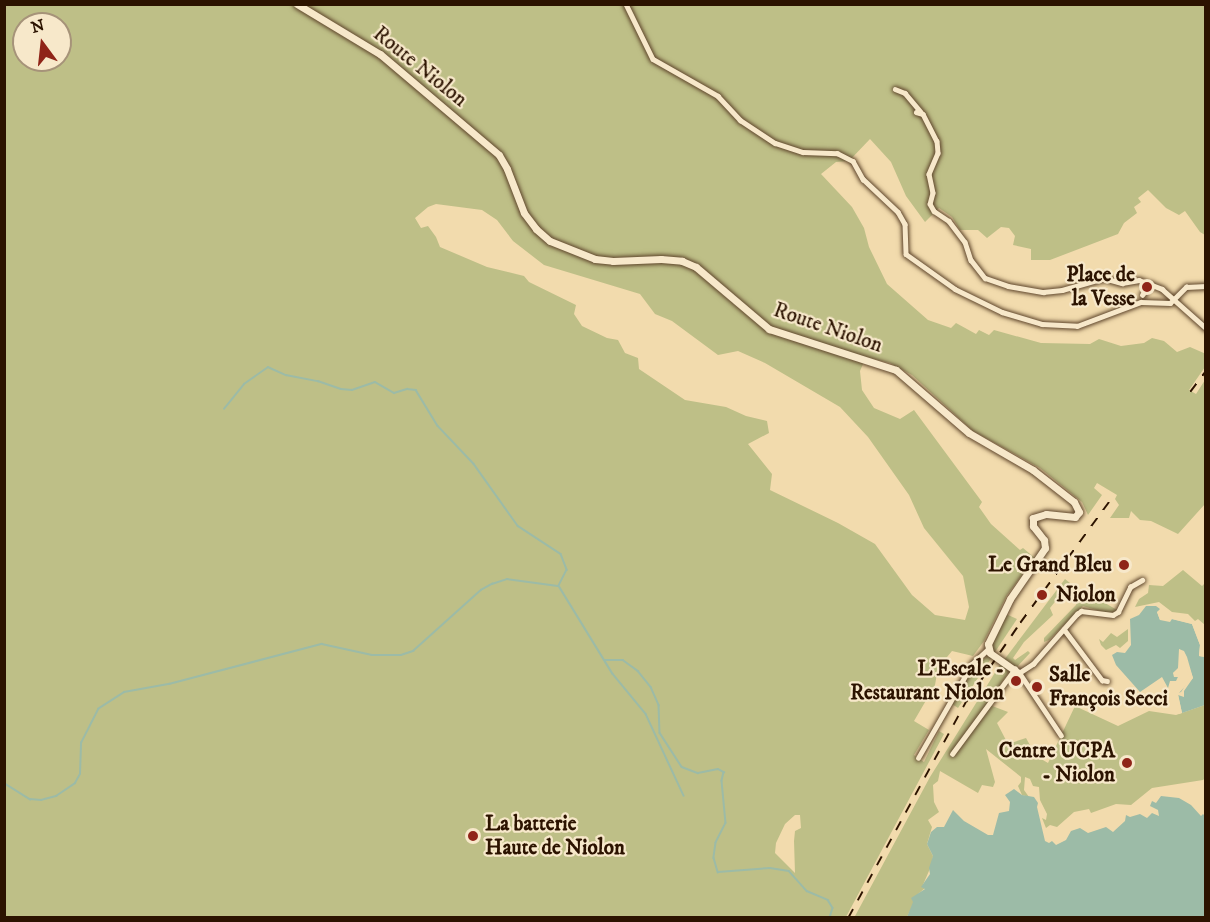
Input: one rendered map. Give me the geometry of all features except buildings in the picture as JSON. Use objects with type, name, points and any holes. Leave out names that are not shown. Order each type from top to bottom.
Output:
[{"type":"street","name":"Route Niolon","points":[[297,4],[380,54],[498,154],[507,169],[524,213],[536,229],[550,241],[595,259],[613,261],[661,258],[682,261],[696,267],[769,328],[896,370],[969,433],[1034,470],[1074,502],[1079,512],[1075,517],[1046,514],[1033,518],[1033,526],[1044,540],[1045,548],[1010,599],[988,649]]},
{"type":"street","points":[[626,4],[633,13],[650,56],[715,94],[740,120],[776,143],[809,153],[837,153],[853,161],[863,179],[898,212],[905,224],[906,254],[955,289],[1002,312],[1060,327],[1077,326],[1141,302],[1166,304],[1189,285],[1206,286]]},
{"type":"street","points":[[895,89],[905,93],[934,131],[938,153],[929,174],[933,193],[930,204],[934,212],[948,221],[965,242],[971,260],[985,278],[1008,286],[1042,292],[1062,290],[1104,278],[1122,283],[1139,280],[1162,289],[1206,328]]},
{"type":"street","points":[[715,94],[724,95]]},
{"type":"street","points":[[1142,295],[1151,284]]},
{"type":"street","points":[[952,754],[1017,671],[1033,664],[1077,614],[1087,612],[1113,615],[1118,612],[1130,587],[1142,580]]},
{"type":"street","points":[[1064,629],[1102,680],[1107,681]]},
{"type":"street","points":[[918,758],[972,664],[988,649],[1017,671],[1061,736]]},
{"type":"green space","points":[[5,5],[1205,5],[1205,235],[1200,232],[1185,211],[1179,215],[1166,208],[1148,190],[1138,198],[1141,202],[1134,207],[1137,213],[1124,223],[1118,234],[1050,260],[1031,260],[1031,249],[1013,245],[1015,236],[1009,228],[1001,227],[987,238],[978,230],[960,230],[952,217],[939,208],[925,222],[906,196],[891,162],[870,139],[849,161],[836,162],[821,174],[852,207],[864,228],[869,247],[887,284],[928,320],[951,328],[956,323],[976,334],[979,330],[989,335],[994,330],[1041,343],[1090,344],[1099,339],[1121,346],[1144,343],[1152,338],[1164,341],[1177,352],[1190,347],[1206,354],[1205,367],[1189,390],[1196,394],[1205,380],[1205,504],[1178,534],[1151,521],[1140,520],[1131,511],[1129,518],[1110,518],[1119,505],[1115,499],[1117,495],[1097,483],[1094,488],[1102,495],[1088,515],[1082,502],[1040,468],[973,431],[912,375],[890,363],[866,357],[860,371],[862,390],[874,408],[900,419],[914,410],[982,502],[979,507],[991,524],[1020,550],[1023,548],[1035,558],[1007,595],[984,641],[973,656],[952,651],[938,668],[935,685],[914,721],[929,730],[914,755],[924,762],[939,731],[944,734],[846,917],[5,918]],"holes":[[[436,204],[482,210],[497,220],[513,241],[544,265],[640,294],[655,314],[672,321],[718,355],[738,351],[765,363],[840,407],[868,437],[909,495],[924,528],[963,576],[969,607],[965,620],[935,615],[912,595],[875,544],[770,490],[772,474],[748,444],[769,433],[767,421],[746,416],[726,407],[685,400],[639,369],[638,358],[625,353],[618,340],[607,338],[582,326],[574,314],[576,305],[529,282],[524,276],[487,267],[440,247],[428,226],[421,228],[415,218],[428,207]],[[795,815],[800,815],[801,828],[795,831],[795,873],[775,853],[776,843],[785,824]]]},
{"type":"green space","points":[[1183,570],[1202,586],[1205,583],[1205,625],[1198,619],[1195,621],[1188,614],[1172,612],[1159,602],[1135,607],[1139,599],[1148,593],[1149,585],[1163,586]]},
{"type":"green space","points":[[1065,579],[1070,583],[1050,608],[1053,615],[1024,642],[1013,658],[1015,660],[1028,651],[1030,653],[1016,668],[1004,660]]},
{"type":"green space","points":[[1082,591],[1091,594],[1106,591],[1111,593],[1105,603],[1117,610],[1110,614],[1083,606],[1049,640],[1044,642],[1044,638],[1076,605]]},
{"type":"green space","points":[[1006,614],[1017,619],[995,652],[991,647]]},
{"type":"green space","points":[[1128,629],[1128,641],[1120,648],[1116,645],[1106,650],[1101,645],[1099,639],[1103,642],[1111,633],[1117,637]]},
{"type":"green space","points":[[989,655],[992,657],[958,708],[952,704],[974,665]]},
{"type":"green space","points":[[1001,663],[1011,669],[987,704],[1008,712],[997,723],[1008,744],[1026,738],[1036,756],[1048,763],[1075,706],[1118,726],[1149,711],[1176,715],[1205,705],[1206,777],[1203,780],[1152,788],[1131,805],[1116,804],[1091,813],[1089,809],[1074,812],[1057,827],[1050,825],[1046,828],[1042,818],[1046,820],[1047,814],[1040,800],[1039,787],[1033,786],[1030,779],[1025,777],[1024,790],[1029,797],[1022,795],[1018,786],[1021,777],[986,749],[995,782],[993,787],[982,785],[978,793],[940,771],[938,781],[933,785],[934,802],[939,812],[928,820],[932,827],[927,844],[933,856],[932,864],[922,887],[925,888],[918,894],[907,917],[854,918],[930,777]]},
{"type":"shaded area","points":[[1146,606],[1156,606],[1160,609],[1157,612],[1160,620],[1172,619],[1192,624],[1200,645],[1199,656],[1205,657],[1205,705],[1182,713],[1178,694],[1193,678],[1185,655],[1179,649],[1179,668],[1173,673],[1178,677],[1176,681],[1170,681],[1168,688],[1162,677],[1140,692],[1116,665],[1112,655],[1117,652],[1125,653],[1131,645],[1130,619],[1139,615]]},
{"type":"shaded area","points":[[1014,789],[1022,795],[1034,797],[1038,803],[1045,841],[1049,843],[1052,841],[1056,845],[1066,840],[1071,831],[1080,828],[1088,833],[1106,827],[1113,832],[1125,821],[1126,815],[1130,817],[1140,814],[1147,818],[1152,813],[1159,816],[1158,810],[1150,806],[1152,801],[1156,803],[1161,796],[1179,798],[1191,805],[1201,816],[1203,814],[1205,816],[1205,917],[907,917],[913,902],[911,898],[925,889],[921,887],[930,874],[929,868],[933,856],[927,844],[931,832],[937,827],[944,827],[953,810],[964,821],[988,835],[993,835],[999,813],[1009,811],[1010,802],[1005,795]]},
{"type":"pier","points":[[1163,609],[1163,618],[1168,619],[1172,616],[1194,622],[1205,657],[1199,656],[1200,645],[1192,624],[1172,619],[1170,622],[1160,620],[1157,612]]},
{"type":"pier","points":[[1179,649],[1184,651],[1187,657],[1193,678],[1184,691],[1184,697],[1178,695],[1182,713],[1179,714],[1175,694],[1181,692],[1190,678],[1180,653],[1182,668],[1177,674],[1181,677],[1177,684],[1178,677],[1174,677],[1173,673],[1178,668]]},
{"type":"waterway","points":[[224,409],[244,384],[268,367],[286,375],[318,381],[341,389],[352,390],[375,382],[394,393],[407,389],[416,390],[438,426],[474,464],[518,526],[561,554],[567,570],[559,586],[613,674],[646,714],[684,796]]},
{"type":"waterway","points":[[4,783],[30,799],[41,800],[56,796],[75,783],[80,774],[81,743],[98,709],[124,692],[169,684],[322,644],[372,655],[401,655],[413,651],[481,590],[492,584],[507,579],[558,586]]},
{"type":"waterway","points":[[605,660],[623,660],[638,671],[651,687],[659,705],[660,733],[682,767],[698,773],[718,769],[724,772],[722,781],[726,823],[716,843],[714,858],[718,872],[770,868],[789,871],[807,891],[828,900],[833,908],[830,918]]},
{"type":"railway","points":[[1190,392],[1206,371]]},
{"type":"railway","points":[[848,918],[966,702],[1020,623],[1109,502]]},
{"type":"place","name":"Place de la Vesse","points":[[1147,287]]},
{"type":"place","name":"Le Grand Bleu","points":[[1124,565]]},
{"type":"place","name":"Niolon","points":[[1042,595]]},
{"type":"place","name":"L'Escale - Restaurant Niolon","points":[[1016,681]]},
{"type":"place","name":"Salle François Secci","points":[[1037,687]]},
{"type":"place","name":"Centre UCPA - Niolon","points":[[1127,763]]},
{"type":"place","name":"La batterie Haute de Niolon","points":[[473,836]]}]
